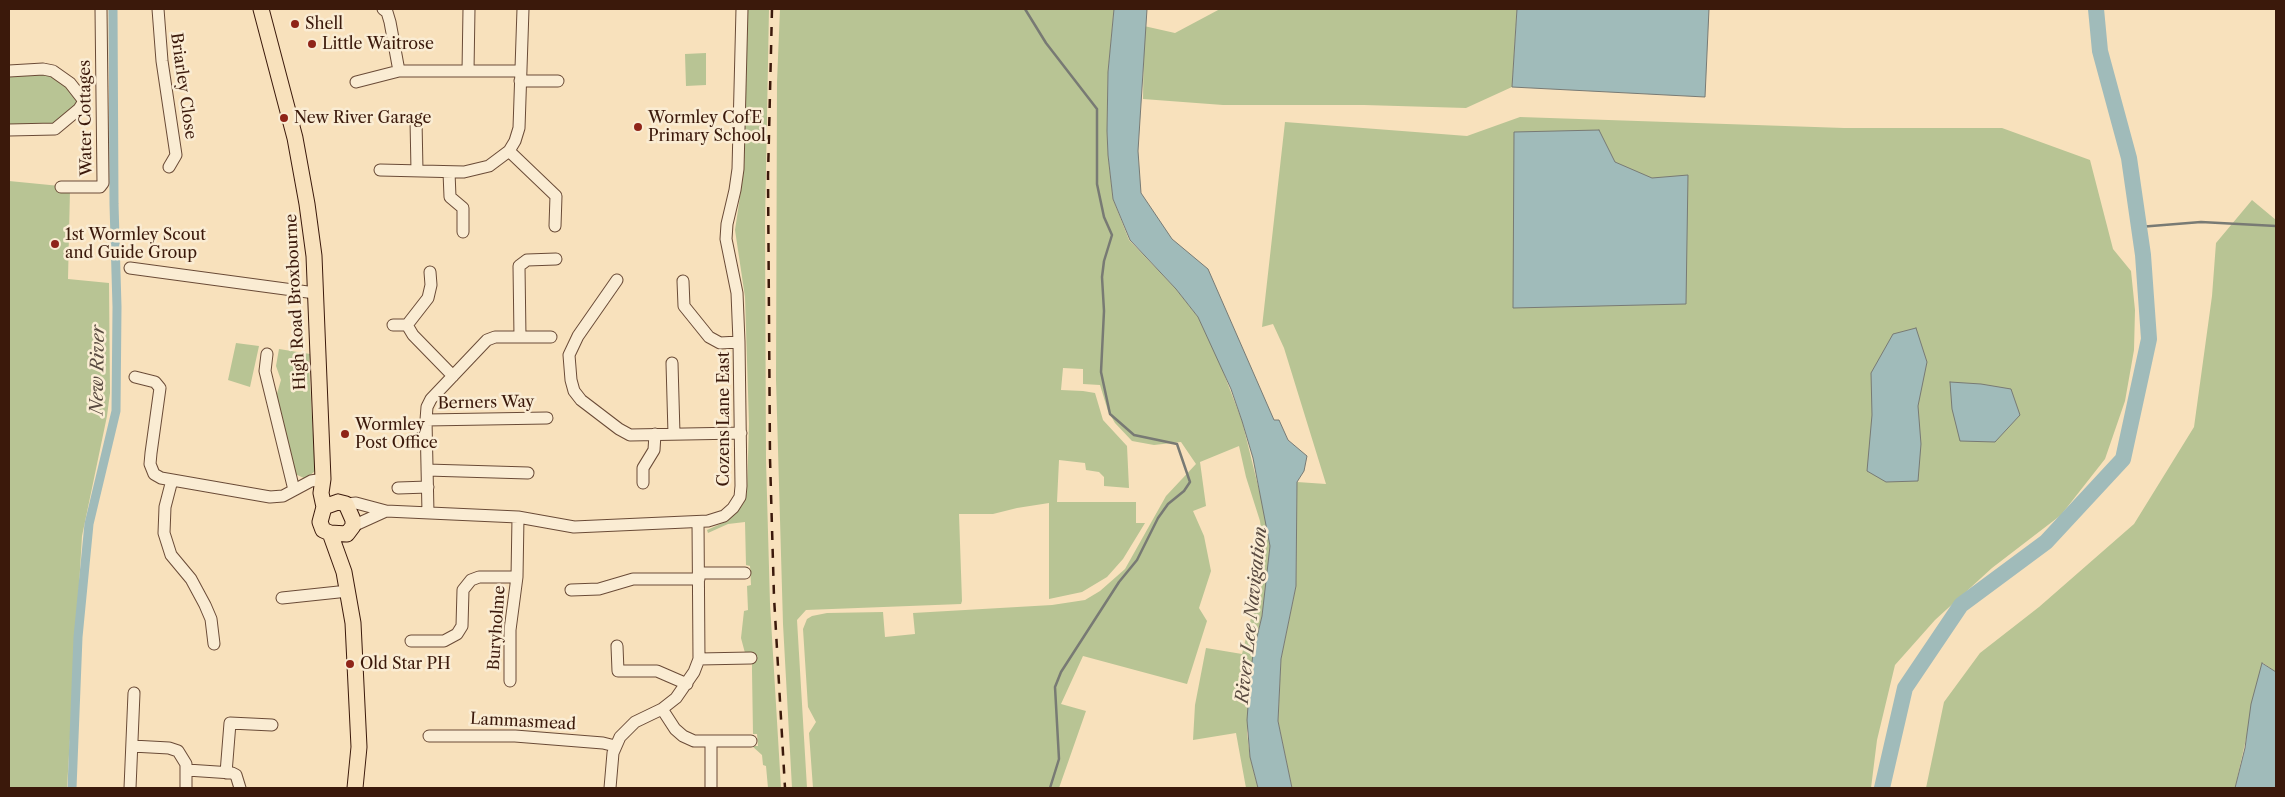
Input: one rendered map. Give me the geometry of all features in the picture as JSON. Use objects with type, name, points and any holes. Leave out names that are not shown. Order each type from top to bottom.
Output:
[{"type":"main road","name":"High Road Broxbourne","points":[[261,9],[295,138],[308,204],[330,497]]},
{"type":"main road","points":[[330,497],[350,530],[344,572]]},
{"type":"main road","points":[[330,497],[320,522],[324,530],[330,533],[350,530]]},
{"type":"main road","points":[[330,533],[344,572],[348,591],[358,684],[359,747],[355,788]]},
{"type":"street","name":"Water Cottages","points":[[61,187],[100,187],[103,183],[101,9]]},
{"type":"street","name":"Briarley Close","points":[[158,9],[161,52],[176,155],[169,166]]},
{"type":"street","points":[[383,9],[387,12],[390,22],[399,71]]},
{"type":"street","points":[[468,71],[469,9]]},
{"type":"street","points":[[380,170],[464,172],[483,168],[509,151],[519,128],[523,9]]},
{"type":"street","name":"Cozens Lane East","points":[[330,497],[386,511],[518,517],[574,527],[717,520],[734,508],[740,497],[739,342],[736,285],[726,239],[727,224],[738,169],[742,9]]},
{"type":"street","points":[[9,71],[43,69],[53,71],[70,83],[84,101]]},
{"type":"street","points":[[356,82],[399,71],[468,71],[558,81]]},
{"type":"street","points":[[9,130],[52,130],[62,125],[84,101],[102,100]]},
{"type":"street","points":[[416,120],[417,170]]},
{"type":"street","points":[[509,151],[556,196],[556,226]]},
{"type":"street","points":[[449,172],[450,197],[454,203],[463,208],[463,232]]},
{"type":"street","points":[[520,337],[519,266],[528,260],[556,259]]},
{"type":"street","points":[[130,268],[315,293]]},
{"type":"street","points":[[407,325],[428,298],[431,285],[430,272]]},
{"type":"street","points":[[617,280],[573,345],[569,355],[571,380],[574,391],[581,400],[619,429],[630,435],[741,433]]},
{"type":"street","points":[[683,281],[684,306],[709,337],[720,343],[739,342]]},
{"type":"street","points":[[393,325],[407,325]]},
{"type":"street","points":[[407,325],[413,335],[452,376]]},
{"type":"street","name":"Berners Way","points":[[428,513],[426,420],[427,407],[431,399],[487,340],[495,337],[551,337]]},
{"type":"street","points":[[267,354],[265,371],[299,488]]},
{"type":"street","points":[[672,363],[674,434]]},
{"type":"street","points":[[136,377],[155,382],[160,388],[150,464],[154,474],[172,480],[270,497],[283,496],[311,481],[330,497]]},
{"type":"street","name":"Berners Way","points":[[426,420],[547,418]]},
{"type":"street","points":[[643,483],[643,468],[654,450],[655,434]]},
{"type":"street","points":[[427,470],[528,473]]},
{"type":"street","points":[[172,480],[165,507],[164,534],[171,555],[191,579],[211,619],[214,644]]},
{"type":"street","points":[[398,488],[428,487]]},
{"type":"street","name":"Cozens Lane East","points":[[350,530],[386,511]]},
{"type":"street","name":"Buryholme","points":[[510,681],[510,630],[517,577],[518,517]]},
{"type":"street","points":[[610,788],[615,746],[626,730],[635,722],[662,709],[676,698],[687,684],[699,658],[698,522]]},
{"type":"street","points":[[571,590],[600,589],[633,579],[745,573]]},
{"type":"street","name":"Buryholme","points":[[411,641],[444,641],[457,634],[462,626],[463,590],[471,580],[479,577],[517,577]]},
{"type":"street","points":[[282,598],[348,591]]},
{"type":"street","points":[[617,646],[618,670],[658,670],[687,684]]},
{"type":"street","points":[[699,658],[751,658]]},
{"type":"street","points":[[130,788],[134,693]]},
{"type":"street","points":[[662,709],[675,729],[683,736],[694,741],[752,741]]},
{"type":"street","points":[[226,773],[230,723],[272,725]]},
{"type":"street","name":"Lammasmead","points":[[429,736],[515,736],[604,743],[615,746]]},
{"type":"street","points":[[711,741],[711,788]]},
{"type":"street","points":[[132,746],[174,749],[182,756],[187,770],[186,788]]},
{"type":"street","points":[[187,770],[236,775],[240,788]]},
{"type":"green space","points":[[748,9],[769,9],[765,224],[766,460],[770,604],[781,788],[768,788],[766,766],[763,765],[762,755],[752,746],[758,746],[757,734],[753,734],[752,663],[755,663],[754,653],[745,653],[741,638],[744,611],[748,610],[747,586],[751,585],[750,566],[746,565],[745,522],[728,524],[708,533],[707,530],[725,522],[736,513],[743,504],[747,492],[749,424],[745,297],[735,230],[744,170]]},
{"type":"green space","points":[[780,9],[1114,9],[1108,72],[1107,131],[1113,199],[1129,240],[1176,289],[1198,317],[1216,353],[1242,421],[1266,518],[1270,546],[1268,577],[1262,616],[1253,654],[1247,733],[1250,757],[1258,788],[1246,788],[1236,733],[1193,740],[1195,705],[1206,648],[1242,654],[1258,590],[1263,543],[1260,521],[1246,477],[1239,446],[1200,462],[1206,506],[1193,511],[1204,536],[1211,571],[1199,608],[1207,621],[1187,684],[1083,656],[1061,704],[1086,711],[1059,788],[813,788],[809,733],[816,722],[808,707],[803,629],[807,619],[827,613],[883,612],[885,637],[915,634],[913,613],[1052,605],[1085,600],[1100,591],[1125,569],[1166,496],[1196,464],[1181,442],[1154,445],[1132,441],[1115,423],[1108,411],[1100,385],[1083,384],[1083,369],[1063,368],[1061,390],[1095,393],[1103,420],[1127,446],[1129,488],[1104,486],[1104,477],[1099,472],[1086,470],[1085,463],[1059,460],[1057,502],[1136,502],[1136,523],[1145,523],[1123,559],[1107,577],[1082,592],[1049,599],[1049,503],[993,514],[959,514],[961,604],[806,610],[797,620],[807,788],[792,788],[783,624],[776,380],[777,82]]},
{"type":"green space","points":[[1220,9],[1517,9],[1512,87],[1466,108],[1364,105],[1223,105],[1143,99],[1144,26],[1175,33]]},
{"type":"green space","points":[[706,53],[706,85],[686,86],[685,54]]},
{"type":"green space","points":[[42,72],[63,81],[78,102],[59,124],[9,127],[9,74]]},
{"type":"green space","points":[[1520,117],[1844,128],[2002,128],[2090,160],[2113,249],[2131,271],[2135,310],[2134,350],[2125,401],[2105,459],[2061,515],[1992,568],[1935,620],[1895,665],[1877,740],[1871,788],[1292,788],[1278,721],[1281,659],[1296,586],[1297,482],[1326,484],[1284,348],[1273,324],[1262,327],[1285,122],[1467,136]]},
{"type":"green space","points":[[9,181],[60,186],[70,190],[68,279],[109,283],[110,393],[82,536],[67,788],[9,788]]},
{"type":"green space","points":[[2252,200],[2276,220],[2276,672],[2263,663],[2235,788],[1926,788],[1944,702],[1980,653],[2039,607],[2134,524],[2194,427],[2212,296],[2216,243]]},
{"type":"green space","points":[[236,343],[259,346],[250,387],[228,380]]},
{"type":"green space","points":[[279,349],[310,354],[315,471],[306,479],[295,474],[276,397],[281,380],[276,366]]},
{"type":"water","points":[[1114,9],[1147,9],[1138,151],[1141,193],[1172,239],[1208,269],[1274,420],[1279,420],[1288,440],[1307,456],[1304,471],[1297,482],[1296,586],[1281,659],[1278,721],[1292,788],[1258,788],[1250,757],[1247,720],[1250,679],[1253,654],[1262,616],[1270,546],[1253,458],[1242,421],[1231,389],[1198,317],[1176,289],[1130,240],[1113,199],[1107,131],[1108,72]]},
{"type":"water","points":[[1517,9],[1709,9],[1705,97],[1512,87]]},
{"type":"water","points":[[1599,130],[1615,162],[1652,178],[1688,175],[1686,304],[1513,308],[1514,132]]},
{"type":"water","points":[[1916,328],[1927,362],[1918,406],[1921,444],[1918,481],[1886,482],[1867,471],[1872,415],[1871,373],[1893,334]]},
{"type":"water","points":[[1950,382],[1981,384],[2011,389],[2020,415],[1995,442],[1960,441],[1952,409]]},
{"type":"water","points":[[2262,663],[2276,672],[2276,788],[2235,788],[2245,748],[2251,704]]},
{"type":"waterway","name":"New River","points":[[72,788],[78,637],[89,524],[116,411],[117,307],[114,204],[113,9]]},
{"type":"waterway","points":[[1025,9],[1046,43],[1097,109],[1097,184],[1104,217],[1112,235],[1104,261],[1102,277],[1104,311],[1101,372],[1110,414],[1134,435],[1177,444],[1190,482],[1184,491],[1168,504],[1158,518],[1137,560],[1119,582],[1061,672],[1055,687],[1059,759],[1050,788]]},
{"type":"waterway","points":[[1882,788],[1905,688],[1961,605],[2046,542],[2123,459],[2149,339],[2143,255],[2129,158],[2100,51],[2096,9]]},
{"type":"waterway","points":[[2139,227],[2201,222],[2276,226]]},
{"type":"railway","points":[[772,9],[768,176],[770,458],[774,597],[785,788]]},
{"type":"place","name":"Shell","points":[[295,24]]},
{"type":"place","name":"Little Waitrose","points":[[312,44]]},
{"type":"place","name":"New River Garage","points":[[284,118]]},
{"type":"place","name":"Wormley CofE Primary School","points":[[638,127]]},
{"type":"place","name":"1st Wormley Scout and Guide Group","points":[[55,244]]},
{"type":"place","name":"Wormley Post Office","points":[[345,434]]},
{"type":"place","name":"Old Star PH","points":[[350,664]]},
{"type":"water label","name":"River Lee Navigation","points":[[1252,615]]}]
